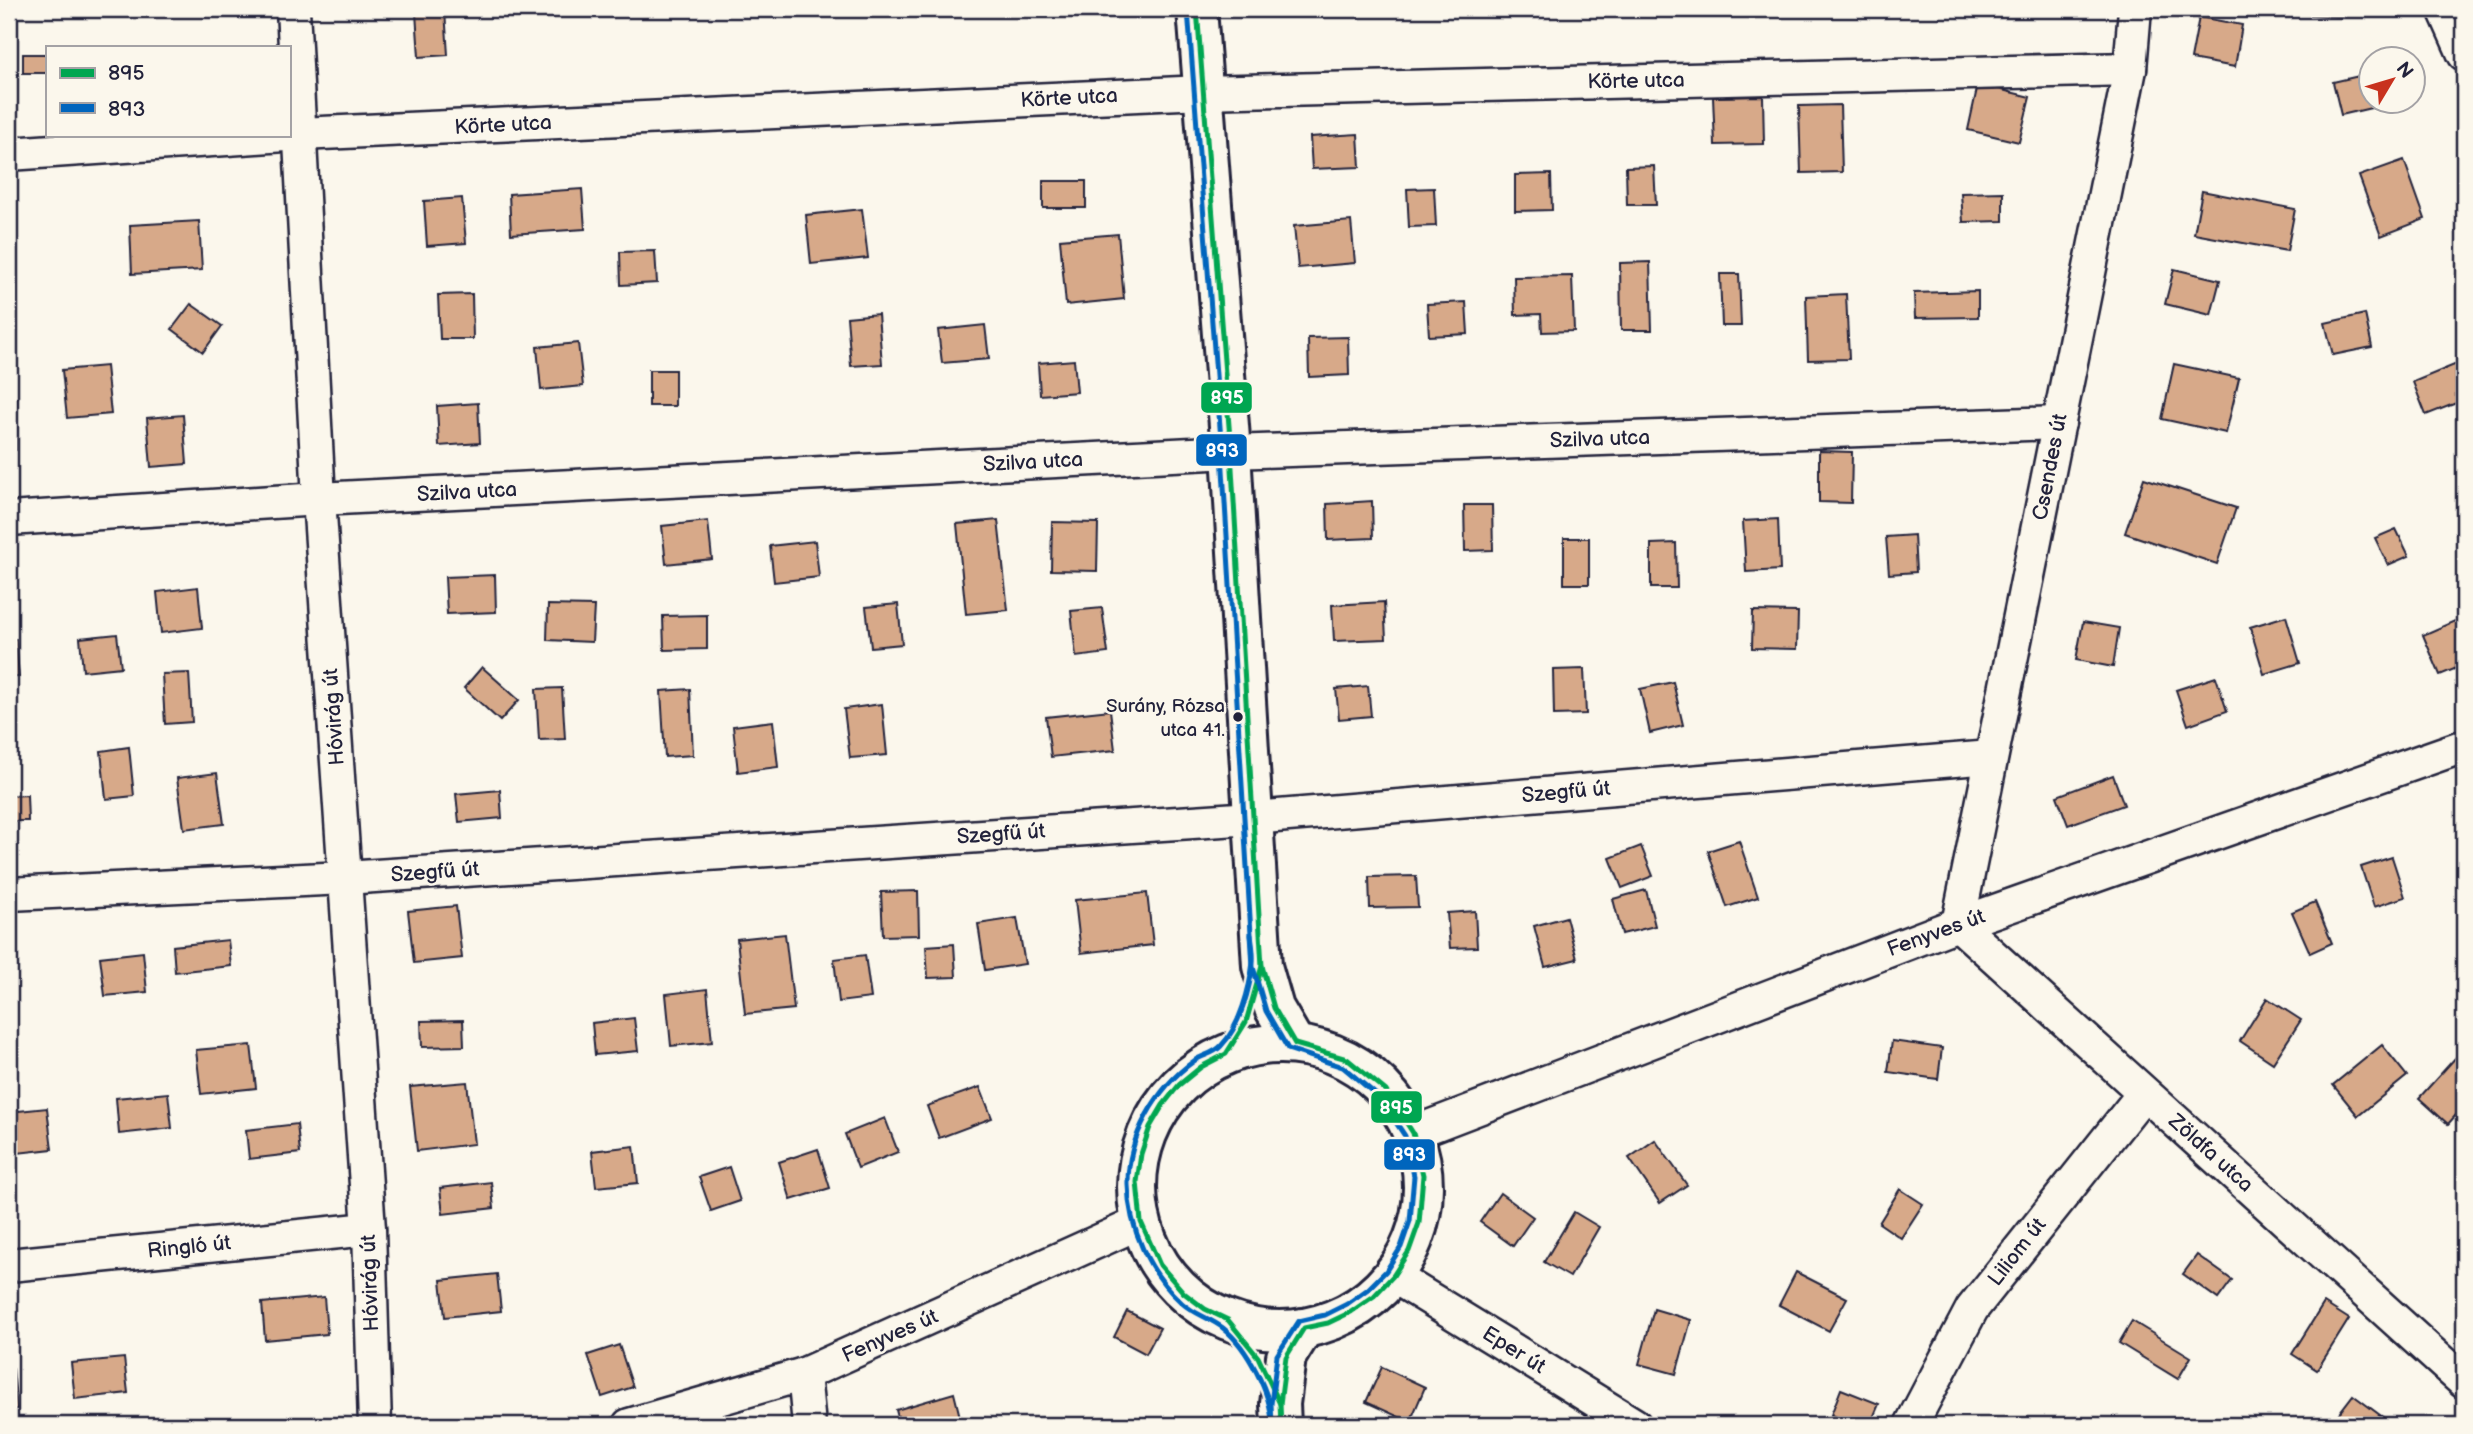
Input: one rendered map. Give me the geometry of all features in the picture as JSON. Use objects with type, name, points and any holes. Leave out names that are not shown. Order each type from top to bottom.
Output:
[{"type":"street","name":"Hóvirág út","points":[[293,9],[319,499],[369,1229],[375,1425]]},
{"type":"street","points":[[1197,9],[1231,452],[1262,965],[1274,1008],[1295,1044]]},
{"type":"street","name":"Csendes út","points":[[1958,924],[2130,69],[2136,9]]},
{"type":"street","points":[[2444,9],[2464,54]]},
{"type":"street","name":"Körte utca","points":[[290,135],[1203,92],[2130,69]]},
{"type":"street","name":"Körte utca","points":[[9,154],[271,136]]},
{"type":"street","name":"Szilva utca","points":[[9,519],[319,499],[1231,452],[2059,423]]},
{"type":"street","name":"Fenyves út","points":[[1413,1133],[1958,924],[2464,746]]},
{"type":"street","name":"Szegfű út","points":[[9,894],[345,878],[1253,818],[1991,757]]},
{"type":"street","name":"Zöldfa utca","points":[[1958,924],[2464,1382]]},
{"type":"street","points":[[1226,1054],[1246,1022],[1262,965]]},
{"type":"street","points":[[1295,1044],[1347,1059],[1386,1091],[1413,1133],[1423,1175],[1419,1223],[1409,1251],[1393,1276],[1374,1296],[1351,1312],[1328,1322],[1304,1328],[1255,1328],[1228,1320],[1205,1309],[1184,1293],[1160,1265],[1141,1222],[1137,1182],[1141,1154],[1150,1128],[1163,1105],[1179,1086],[1201,1067],[1226,1054],[1256,1045],[1295,1044]]},
{"type":"street","name":"Liliom út","points":[[1911,1425],[1972,1309],[2144,1093]]},
{"type":"street","name":"Fenyves út","points":[[629,1425],[804,1374],[1141,1222]]},
{"type":"street","name":"Ringló út","points":[[9,1265],[369,1229]]},
{"type":"street","name":"Eper út","points":[[1393,1276],[1635,1425]]},
{"type":"street","points":[[1228,1320],[1258,1357],[1280,1415]]},
{"type":"street","points":[[1280,1415],[1286,1357],[1304,1328]]},
{"type":"street","points":[[804,1374],[809,1425]]},
{"type":"building","points":[[2311,9],[2343,9],[2342,17],[2311,15]]},
{"type":"building","points":[[445,11],[448,55],[419,57],[416,13]]},
{"type":"building","points":[[2199,17],[2242,25],[2235,67],[2191,59]]},
{"type":"building","points":[[23,54],[46,54],[46,73],[23,73]]},
{"type":"building","points":[[2358,76],[2358,111],[2341,115],[2333,82]]},
{"type":"building","points":[[1978,84],[2030,97],[2019,142],[1968,130]]},
{"type":"building","points":[[1763,96],[1764,144],[1715,145],[1713,97]]},
{"type":"building","points":[[1840,105],[1842,172],[1801,173],[1799,106]]},
{"type":"building","points":[[1358,134],[1360,167],[1312,169],[1310,137]]},
{"type":"building","points":[[2404,160],[2425,219],[2381,236],[2359,176]]},
{"type":"building","points":[[1654,166],[1656,205],[1627,205],[1626,167]]},
{"type":"building","points":[[1551,174],[1552,210],[1515,211],[1515,175]]},
{"type":"building","points":[[1043,181],[1086,181],[1086,208],[1043,208]]},
{"type":"building","points":[[1434,188],[1436,226],[1409,227],[1407,189]]},
{"type":"building","points":[[582,189],[585,229],[511,234],[509,194]]},
{"type":"building","points":[[2202,191],[2295,209],[2287,251],[2194,234]]},
{"type":"building","points":[[2003,192],[2003,221],[1963,222],[1961,193]]},
{"type":"building","points":[[462,198],[466,243],[427,246],[424,201]]},
{"type":"building","points":[[862,209],[868,258],[811,264],[806,215]]},
{"type":"building","points":[[199,221],[202,270],[132,274],[130,225]]},
{"type":"building","points":[[1351,221],[1355,263],[1298,268],[1294,226]]},
{"type":"building","points":[[1118,234],[1124,299],[1066,305],[1060,239]]},
{"type":"building","points":[[655,251],[657,283],[621,285],[620,252]]},
{"type":"building","points":[[1650,262],[1652,330],[1621,330],[1620,263]]},
{"type":"building","points":[[2174,269],[2220,280],[2211,315],[2165,304]]},
{"type":"building","points":[[1720,274],[1739,274],[1741,326],[1722,326]]},
{"type":"building","points":[[1572,276],[1574,331],[1542,332],[1541,314],[1515,315],[1514,277]]},
{"type":"building","points":[[1978,291],[1978,317],[1915,318],[1914,293]]},
{"type":"building","points":[[472,294],[473,339],[440,339],[438,295]]},
{"type":"building","points":[[1846,294],[1849,359],[1808,360],[1806,296]]},
{"type":"building","points":[[1466,302],[1468,334],[1429,336],[1427,304]]},
{"type":"building","points":[[191,304],[222,326],[203,352],[172,329]]},
{"type":"building","points":[[878,314],[882,364],[851,366],[847,317]]},
{"type":"building","points":[[2365,314],[2372,347],[2333,355],[2325,323]]},
{"type":"building","points":[[985,325],[989,359],[942,363],[938,330]]},
{"type":"building","points":[[1348,337],[1349,375],[1309,377],[1308,338]]},
{"type":"building","points":[[578,343],[583,386],[541,390],[537,347]]},
{"type":"building","points":[[1074,360],[1077,392],[1040,395],[1038,363]]},
{"type":"building","points":[[2464,361],[2464,400],[2426,415],[2413,382]]},
{"type":"building","points":[[2174,364],[2239,378],[2226,433],[2162,419]]},
{"type":"building","points":[[106,366],[111,414],[67,418],[62,370]]},
{"type":"building","points":[[649,370],[675,370],[675,406],[649,406]]},
{"type":"building","points":[[9,398],[17,398],[16,450],[9,450]]},
{"type":"building","points":[[478,403],[480,443],[439,446],[437,406]]},
{"type":"building","points":[[183,415],[187,464],[151,467],[147,418]]},
{"type":"building","points":[[1819,451],[1852,452],[1851,503],[1819,502]]},
{"type":"building","points":[[2144,478],[2236,508],[2217,564],[2125,533]]},
{"type":"building","points":[[1372,501],[1373,538],[1328,540],[1327,504]]},
{"type":"building","points":[[1464,505],[1492,505],[1493,550],[1465,551]]},
{"type":"building","points":[[1778,519],[1780,570],[1746,572],[1743,521]]},
{"type":"building","points":[[998,520],[1008,610],[966,614],[957,524]]},
{"type":"building","points":[[708,521],[712,559],[666,564],[662,526]]},
{"type":"building","points":[[1052,522],[1098,523],[1097,571],[1051,570]]},
{"type":"building","points":[[2396,529],[2409,556],[2388,565],[2375,538]]},
{"type":"building","points":[[1914,535],[1916,572],[1889,574],[1886,537]]},
{"type":"building","points":[[1564,538],[1589,538],[1589,584],[1564,584]]},
{"type":"building","points":[[815,541],[819,577],[774,582],[770,546]]},
{"type":"building","points":[[1676,543],[1677,588],[1651,588],[1651,544]]},
{"type":"building","points":[[495,575],[496,612],[447,614],[445,577]]},
{"type":"building","points":[[198,587],[202,628],[161,633],[157,592]]},
{"type":"building","points":[[1384,602],[1386,639],[1334,641],[1332,605]]},
{"type":"building","points":[[898,604],[902,644],[871,647],[866,607]]},
{"type":"building","points":[[548,605],[594,606],[592,642],[547,640]]},
{"type":"building","points":[[1102,608],[1108,653],[1076,657],[1071,611]]},
{"type":"building","points":[[1753,611],[1798,612],[1797,649],[1752,648]]},
{"type":"building","points":[[707,615],[707,649],[664,650],[663,616]]},
{"type":"building","points":[[2286,616],[2300,663],[2264,674],[2250,627]]},
{"type":"building","points":[[2457,620],[2464,636],[2464,665],[2440,675],[2423,635]]},
{"type":"building","points":[[2083,622],[2119,628],[2113,667],[2076,660]]},
{"type":"building","points":[[117,634],[121,667],[83,671],[80,638]]},
{"type":"building","points":[[9,639],[16,639],[19,677],[9,677]]},
{"type":"building","points":[[482,667],[519,700],[500,721],[464,688]]},
{"type":"building","points":[[1584,669],[1586,714],[1554,715],[1553,670]]},
{"type":"building","points":[[189,673],[192,722],[165,724],[162,674]]},
{"type":"building","points":[[2216,677],[2227,711],[2188,725],[2176,690]]},
{"type":"building","points":[[1673,682],[1683,725],[1650,733],[1640,689]]},
{"type":"building","points":[[1368,686],[1371,716],[1339,719],[1336,689]]},
{"type":"building","points":[[562,688],[565,739],[539,740],[536,689]]},
{"type":"building","points":[[690,689],[693,755],[665,757],[661,691]]},
{"type":"building","points":[[882,704],[887,755],[850,758],[844,709]]},
{"type":"building","points":[[1110,710],[1115,750],[1051,757],[1046,717]]},
{"type":"building","points":[[773,721],[778,767],[738,772],[733,726]]},
{"type":"building","points":[[129,747],[134,796],[106,799],[101,751]]},
{"type":"building","points":[[217,773],[224,824],[184,829],[177,778]]},
{"type":"building","points":[[2113,775],[2124,805],[2068,825],[2057,796]]},
{"type":"building","points":[[500,790],[502,818],[459,822],[456,794]]},
{"type":"building","points":[[27,795],[28,821],[9,821],[9,796]]},
{"type":"building","points":[[1739,841],[1758,897],[1727,907],[1708,851]]},
{"type":"building","points":[[1641,846],[1653,876],[1622,888],[1610,858]]},
{"type":"building","points":[[2392,857],[2405,897],[2374,907],[2361,867]]},
{"type":"building","points":[[1416,876],[1418,907],[1370,908],[1369,877]]},
{"type":"building","points":[[1646,890],[1655,926],[1622,934],[1613,899]]},
{"type":"building","points":[[918,891],[919,935],[883,936],[881,892]]},
{"type":"building","points":[[1147,893],[1153,945],[1081,953],[1075,900]]},
{"type":"building","points":[[2315,902],[2332,943],[2310,953],[2292,912]]},
{"type":"building","points":[[456,906],[462,958],[414,963],[408,911]]},
{"type":"building","points":[[1475,911],[1477,947],[1450,948],[1447,913]]},
{"type":"building","points":[[1566,917],[1577,959],[1545,967],[1534,926]]},
{"type":"building","points":[[1017,918],[1025,964],[985,970],[978,924]]},
{"type":"building","points":[[785,934],[794,1009],[745,1014],[737,939]]},
{"type":"building","points":[[228,940],[231,966],[175,972],[173,946]]},
{"type":"building","points":[[954,944],[956,977],[928,978],[926,946]]},
{"type":"building","points":[[143,952],[147,992],[105,996],[100,957]]},
{"type":"building","points":[[865,955],[871,998],[839,1002],[834,959]]},
{"type":"building","points":[[707,989],[712,1042],[671,1046],[666,994]]},
{"type":"building","points":[[2267,998],[2301,1020],[2273,1063],[2240,1041]]},
{"type":"building","points":[[634,1018],[638,1051],[595,1055],[592,1023]]},
{"type":"building","points":[[463,1020],[464,1046],[422,1047],[421,1021]]},
{"type":"building","points":[[1892,1041],[1942,1048],[1938,1079],[1888,1072]]},
{"type":"building","points":[[251,1045],[256,1088],[201,1094],[196,1050]]},
{"type":"building","points":[[2382,1045],[2407,1076],[2358,1116],[2333,1085]]},
{"type":"building","points":[[2457,1056],[2464,1063],[2464,1106],[2448,1124],[2419,1098]]},
{"type":"building","points":[[467,1082],[474,1144],[417,1151],[410,1087]]},
{"type":"building","points":[[980,1087],[992,1118],[939,1138],[927,1106]]},
{"type":"building","points":[[168,1093],[172,1128],[119,1134],[116,1098]]},
{"type":"building","points":[[47,1108],[52,1149],[9,1154],[9,1112]]},
{"type":"building","points":[[885,1118],[898,1152],[858,1168],[845,1134]]},
{"type":"building","points":[[297,1124],[300,1153],[249,1159],[246,1130]]},
{"type":"building","points":[[1655,1140],[1687,1185],[1660,1203],[1629,1158]]},
{"type":"building","points":[[634,1146],[638,1183],[596,1187],[592,1151]]},
{"type":"building","points":[[818,1149],[830,1188],[791,1200],[779,1162]]},
{"type":"building","points":[[729,1167],[740,1201],[711,1211],[699,1177]]},
{"type":"building","points":[[491,1182],[494,1208],[443,1214],[440,1188]]},
{"type":"building","points":[[1900,1189],[1923,1204],[1901,1238],[1879,1223]]},
{"type":"building","points":[[1500,1193],[1533,1217],[1513,1246],[1480,1222]]},
{"type":"building","points":[[1574,1212],[1599,1227],[1570,1277],[1544,1262]]},
{"type":"building","points":[[2197,1255],[2232,1280],[2218,1299],[2183,1274]]},
{"type":"building","points":[[1796,1272],[1847,1298],[1829,1331],[1779,1305]]},
{"type":"building","points":[[497,1274],[501,1311],[445,1317],[441,1280]]},
{"type":"building","points":[[324,1297],[327,1334],[265,1340],[262,1303]]},
{"type":"building","points":[[2324,1303],[2349,1319],[2317,1370],[2292,1354]]},
{"type":"building","points":[[1654,1309],[1691,1320],[1676,1374],[1639,1364]]},
{"type":"building","points":[[1127,1311],[1160,1328],[1146,1354],[1114,1337]]},
{"type":"building","points":[[2132,1321],[2191,1357],[2178,1379],[2119,1343]]},
{"type":"building","points":[[619,1345],[633,1387],[602,1397],[588,1355]]},
{"type":"building","points":[[124,1358],[128,1393],[75,1399],[71,1363]]},
{"type":"building","points":[[1382,1367],[1425,1387],[1410,1422],[1366,1402]]},
{"type":"building","points":[[9,1368],[13,1368],[17,1409],[9,1410]]},
{"type":"building","points":[[1841,1389],[1879,1404],[1870,1425],[1854,1425],[1831,1415]]},
{"type":"building","points":[[954,1393],[962,1425],[900,1425],[896,1410]]},
{"type":"building","points":[[2353,1395],[2388,1421],[2385,1425],[2330,1425]]},
{"type":"building","points":[[160,1418],[164,1425],[143,1425]]},
{"type":"transit line","name":"895","points":[[1197,9],[1231,452],[1262,966],[1274,1008],[1295,1044],[1347,1059],[1386,1091],[1413,1133],[1423,1175],[1419,1223],[1409,1251],[1393,1276],[1374,1296],[1351,1312],[1328,1323],[1304,1328],[1286,1357],[1280,1404],[1281,1425]]},
{"type":"transit line","name":"893","points":[[1188,10],[1222,453],[1253,967],[1266,1011],[1288,1049],[1343,1067],[1379,1097],[1405,1136],[1414,1176],[1410,1221],[1401,1247],[1386,1271],[1368,1289],[1347,1304],[1325,1315],[1299,1321],[1277,1355],[1271,1404],[1272,1425]]},
{"type":"transit line","name":"893","points":[[1251,935],[1252,972],[1247,995],[1234,1029],[1218,1049],[1197,1059],[1180,1072],[1156,1100],[1138,1132],[1129,1167],[1128,1185],[1132,1218],[1151,1264],[1182,1303],[1223,1328],[1241,1347],[1263,1386],[1272,1425]]},
{"type":"transit line","name":"895","points":[[1262,966],[1246,1022],[1226,1054],[1201,1067],[1179,1085],[1150,1127],[1141,1154],[1137,1182],[1141,1222],[1160,1265],[1184,1293],[1205,1309],[1228,1320],[1258,1357],[1280,1404]]},
{"type":"place","name":"Surány, Rózsa utca 41.","points":[[1238,717]]}]
